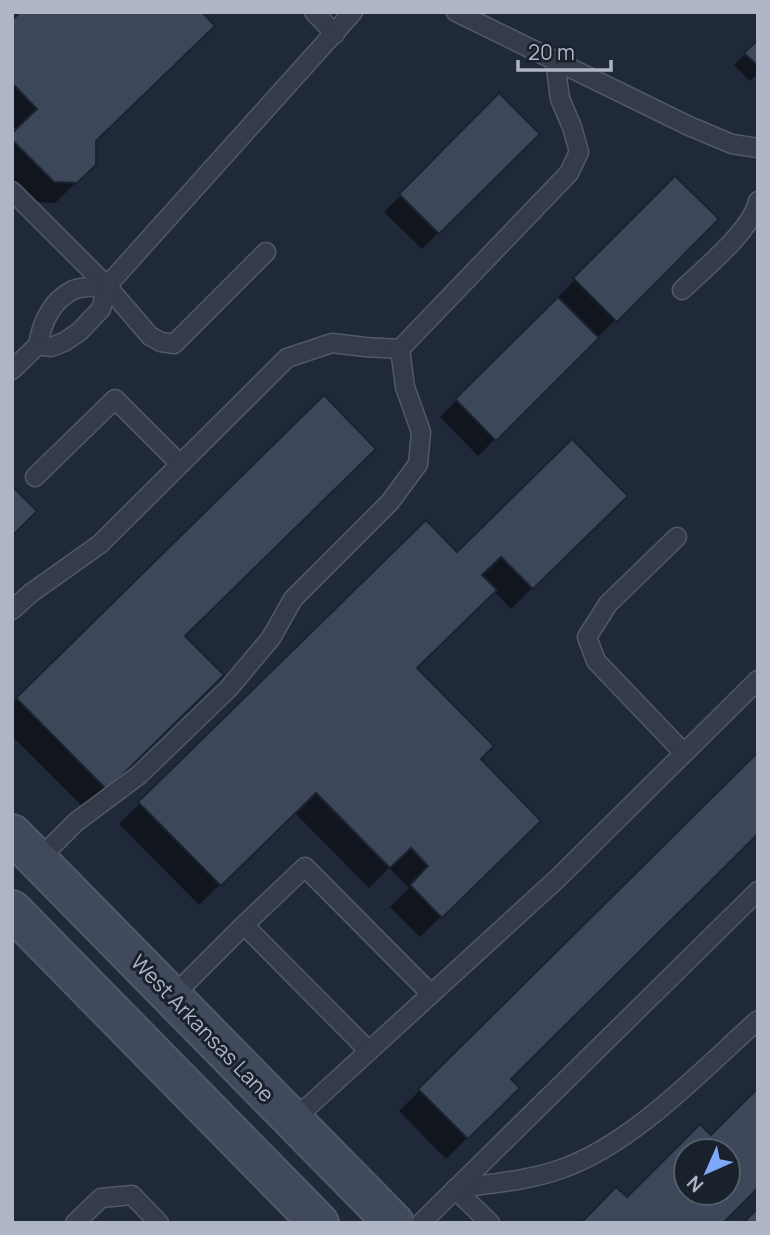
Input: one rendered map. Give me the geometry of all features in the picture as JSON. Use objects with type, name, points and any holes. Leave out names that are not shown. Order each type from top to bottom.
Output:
[{"type":"main road","name":"West Arkansas Lane","points":[[25,847],[394,1223]]},
{"type":"main road","points":[[12,910],[319,1223]]},
{"type":"main road","points":[[255,1157],[292,1120]]},
{"type":"lane","points":[[314,12],[335,34]]},
{"type":"lane","points":[[38,345],[51,347],[64,342],[79,332],[101,309],[107,286],[353,12]]},
{"type":"lane","points":[[456,12],[689,126],[732,144],[758,148]]},
{"type":"lane","points":[[12,610],[31,593],[100,544],[288,358],[332,342],[400,349],[569,173],[579,152],[560,99],[555,61]]},
{"type":"lane","points":[[12,191],[107,286],[150,336],[161,342],[174,344],[266,252]]},
{"type":"lane","points":[[682,290],[734,240],[756,211],[758,201]]},
{"type":"lane","points":[[12,370],[38,345],[42,325],[53,305],[75,289],[107,286]]},
{"type":"lane","points":[[25,847],[76,822],[139,775],[229,688],[271,638],[293,599],[390,502],[418,464],[421,432],[405,387],[400,349]]},
{"type":"lane","points":[[35,477],[115,399],[180,464]]},
{"type":"lane","points":[[677,537],[608,604],[587,637],[596,661],[684,753]]},
{"type":"lane","points":[[292,1120],[558,878],[758,680]]},
{"type":"lane","points":[[172,997],[305,867],[431,994]]},
{"type":"lane","points":[[421,1223],[758,891]]},
{"type":"lane","points":[[244,925],[369,1051]]},
{"type":"lane","points":[[455,1189],[561,1169],[594,1154],[654,1114],[758,1020]]},
{"type":"lane","points":[[455,1189],[489,1223]]},
{"type":"lane","points":[[75,1223],[101,1198],[132,1195],[159,1223]]},
{"type":"building","points":[[20,12],[202,12],[215,26],[96,141],[96,165],[77,183],[54,182],[12,140],[12,133],[37,109],[12,83],[12,20]]},
{"type":"building","points":[[758,40],[758,66],[744,53]]},
{"type":"building","points":[[499,93],[540,134],[439,234],[399,194]]},
{"type":"building","points":[[675,176],[719,219],[617,322],[573,278]]},
{"type":"building","points":[[558,297],[599,338],[496,441],[455,399]]},
{"type":"building","points":[[324,395],[376,449],[185,636],[224,675],[107,790],[16,698]]},
{"type":"building","points":[[572,439],[628,496],[533,589],[501,557],[482,575],[497,590],[417,668],[494,746],[481,759],[541,821],[442,918],[410,885],[428,866],[411,848],[390,868],[316,793],[221,886],[138,802],[426,520],[457,552]]},
{"type":"building","points":[[12,486],[37,511],[12,536]]},
{"type":"building","points":[[758,752],[758,834],[511,1079],[520,1088],[468,1139],[418,1089]]},
{"type":"building","points":[[758,1088],[758,1188],[742,1204],[742,1137],[687,1137],[700,1124],[711,1135]]},
{"type":"building","points":[[672,1152],[672,1207],[739,1207],[723,1223],[581,1223],[616,1187],[627,1197]]},
{"type":"building","points":[[758,1208],[758,1223],[743,1223]]}]
